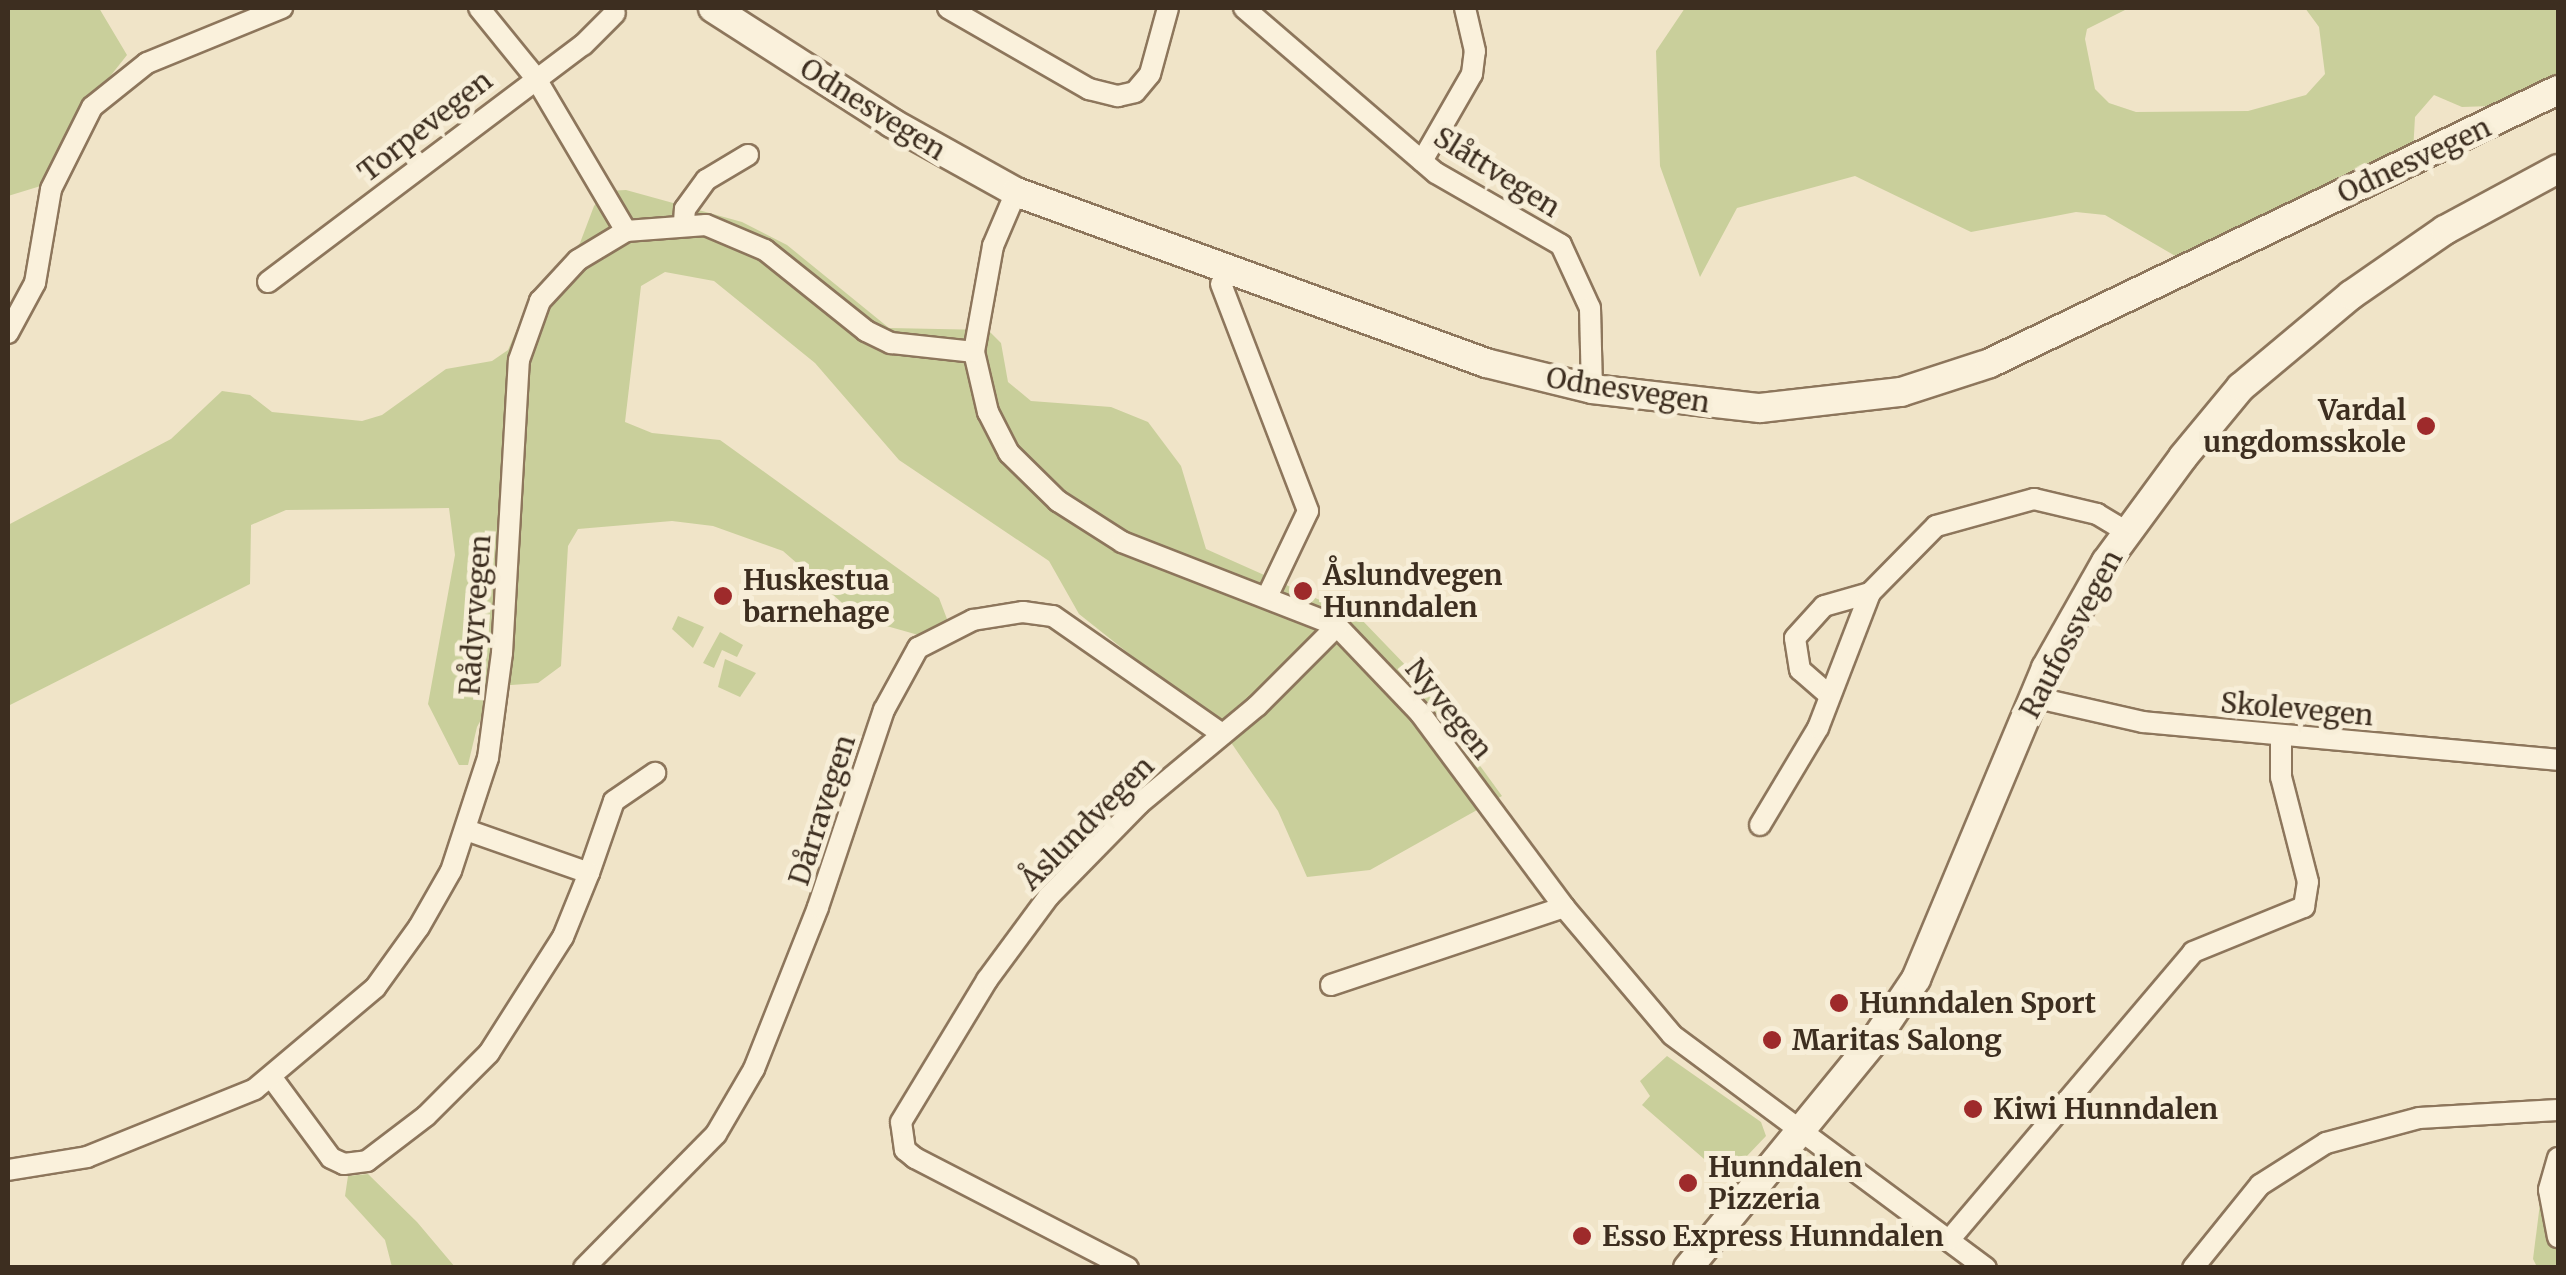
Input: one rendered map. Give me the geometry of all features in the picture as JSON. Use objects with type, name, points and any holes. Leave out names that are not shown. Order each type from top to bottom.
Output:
[{"type":"main road","name":"Odnesvegen","points":[[713,8],[892,123],[1016,192],[1486,363],[1592,389],[1760,408],[1902,392],[2008,355],[2558,90]]},
{"type":"main road","name":"Raufossvegen","points":[[1688,1268],[1802,1132],[1916,978],[2032,696],[2127,532],[2241,387],[2323,318],[2445,230],[2558,169]]},
{"type":"street","points":[[8,333],[36,283],[50,188],[92,107],[147,63],[282,8]]},
{"type":"street","points":[[479,8],[534,77],[626,231]]},
{"type":"street","points":[[948,8],[1088,89],[1118,96],[1135,92],[1150,74],[1168,8]]},
{"type":"street","name":"Slåttvegen","points":[[1244,8],[1422,161],[1561,245],[1590,308],[1592,389]]},
{"type":"street","points":[[1422,161],[1472,74],[1475,51],[1464,8]]},
{"type":"street","name":"Torpevegen","points":[[268,282],[534,77],[583,45],[615,14]]},
{"type":"street","points":[[684,222],[686,209],[706,180],[748,156]]},
{"type":"street","name":"Nyvegen","points":[[1016,192],[993,246],[974,352],[988,412],[1009,453],[1058,502],[1160,559],[1268,595],[1337,626],[1420,713],[1564,907],[1672,1035],[1986,1268]]},
{"type":"street","name":"Rådyrvegen","points":[[8,1170],[88,1157],[165,1130],[272,1078],[375,988],[427,913],[466,830],[496,708],[516,380],[527,329],[557,280],[626,231],[684,222],[731,232],[765,250],[890,343],[974,352]]},
{"type":"street","points":[[1221,284],[1308,511],[1268,595]]},
{"type":"street","points":[[1760,825],[1792,780],[1870,593],[1936,526],[1994,505],[2034,499],[2069,505],[2127,532]]},
{"type":"street","points":[[1829,695],[1800,670],[1795,638],[1824,606],[1870,593]]},
{"type":"street","name":"Dårravegen","points":[[584,1268],[716,1134],[754,1069],[818,907],[884,710],[918,648],[973,620],[1022,612],[1054,616],[1219,732]]},
{"type":"street","name":"Åslundvegen","points":[[1128,1268],[905,1150],[901,1122],[908,1105],[1049,896],[1219,732],[1257,706],[1337,626]]},
{"type":"street","name":"Skolevegen","points":[[2032,696],[2143,722],[2558,760]]},
{"type":"street","points":[[1950,1239],[2192,952],[2304,906],[2308,882],[2282,777],[2281,736]]},
{"type":"street","points":[[272,1078],[331,1158],[366,1160],[426,1116],[489,1053],[563,937],[614,801],[655,772]]},
{"type":"street","points":[[466,830],[590,873]]},
{"type":"street","points":[[1331,985],[1564,907]]},
{"type":"street","points":[[2193,1268],[2260,1185],[2326,1143],[2419,1118],[2558,1110]]},
{"type":"street","points":[[2558,1158],[2549,1190],[2558,1237]]},
{"type":"green space","points":[[8,8],[99,8],[127,55],[97,93],[57,181],[8,196]]},
{"type":"green space","points":[[1685,8],[2129,8],[2087,29],[2085,39],[2095,89],[2109,103],[2136,112],[2248,111],[2306,95],[2325,74],[2319,27],[2305,8],[2558,8],[2558,74],[2492,106],[2462,107],[2434,95],[2415,117],[2412,170],[2311,223],[2189,264],[2105,215],[2076,212],[1971,232],[1855,176],[1737,208],[1700,277],[1660,166],[1656,51]]},
{"type":"green space","points":[[626,190],[742,222],[787,245],[889,328],[988,330],[1001,343],[1008,382],[1031,401],[1111,407],[1148,422],[1181,466],[1206,549],[1360,618],[1412,672],[1502,796],[1370,870],[1307,877],[1278,811],[1219,725],[1079,614],[1049,561],[899,460],[815,363],[714,281],[665,272],[641,286],[625,422],[652,433],[720,440],[939,598],[952,632],[922,636],[883,625],[848,608],[783,551],[713,526],[672,521],[578,529],[568,546],[561,666],[538,683],[499,686],[477,727],[468,765],[459,765],[428,704],[455,555],[449,508],[286,510],[251,525],[250,584],[8,706],[8,525],[171,439],[222,391],[250,395],[272,412],[362,421],[382,415],[446,369],[492,361],[508,350],[528,304],[580,243],[594,206],[606,191]]},
{"type":"green space","points":[[678,616],[704,627],[693,648],[672,629]]},
{"type":"green space","points":[[720,632],[743,645],[737,657],[722,650],[714,668],[703,663]]},
{"type":"green space","points":[[725,659],[756,673],[740,697],[718,687]]},
{"type":"green space","points":[[1667,1056],[1761,1122],[1766,1136],[1726,1178],[1642,1105],[1650,1096],[1640,1081]]},
{"type":"green space","points":[[2546,1156],[2558,1158],[2558,1267],[2537,1267],[2533,1259]]},
{"type":"green space","points":[[368,1174],[455,1267],[392,1267],[385,1240],[345,1196],[348,1176]]},
{"type":"place","name":"Vardal ungdomsskole","points":[[2426,426]]},
{"type":"place","name":"Åslundvegen Hunndalen","points":[[1303,591]]},
{"type":"place","name":"Huskestua barnehage","points":[[723,596]]},
{"type":"place","name":"Hunndalen Sport","points":[[1839,1003]]},
{"type":"place","name":"Maritas Salong","points":[[1772,1040]]},
{"type":"place","name":"Kiwi Hunndalen","points":[[1973,1109]]},
{"type":"place","name":"Hunndalen Pizzeria","points":[[1688,1183]]},
{"type":"place","name":"Esso Express Hunndalen","points":[[1582,1236]]}]
